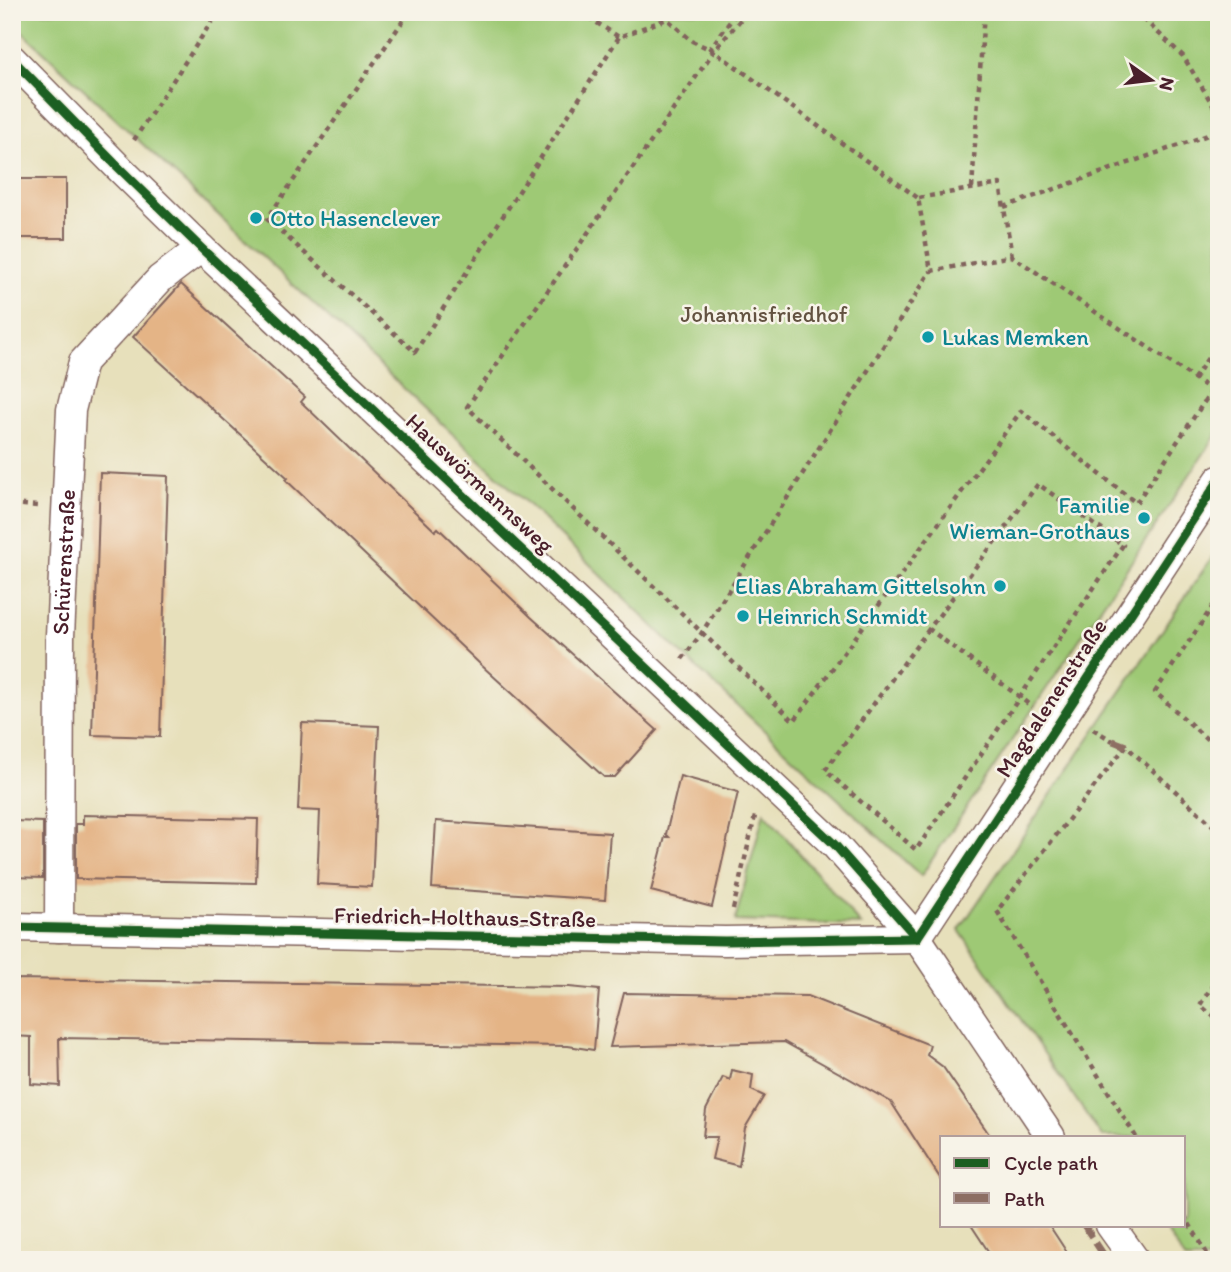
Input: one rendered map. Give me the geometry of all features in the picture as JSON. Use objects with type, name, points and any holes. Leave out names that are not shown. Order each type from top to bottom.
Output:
[{"type":"street","name":"Hauswörmannsweg","points":[[12,59],[201,248],[664,681],[835,845],[917,938],[1050,1136]]},
{"type":"street","name":"Schürenstraße","points":[[59,928],[60,636],[71,410],[83,362],[160,279],[201,248]]},
{"type":"street","name":"Magdalenenstraße","points":[[917,938],[1219,480]]},
{"type":"street","name":"Friedrich-Holthaus-Straße","points":[[12,927],[725,941],[917,938]]},
{"type":"street","points":[[1111,1226],[1135,1260]]},
{"type":"path","points":[[118,167],[218,12]]},
{"type":"path","points":[[409,12],[267,219],[415,352],[619,37],[667,19]]},
{"type":"path","points":[[580,12],[619,37]]},
{"type":"path","points":[[667,19],[669,12]]},
{"type":"path","points":[[737,12],[467,407],[794,721],[1021,411],[1136,503],[1219,380]]},
{"type":"path","points":[[712,51],[747,12]]},
{"type":"path","points":[[972,188],[984,12]]},
{"type":"path","points":[[1136,12],[1183,56],[1219,115]]},
{"type":"path","points":[[664,681],[702,634],[931,271],[918,198],[712,51],[692,41],[667,19]]},
{"type":"path","points":[[1004,207],[1219,131]]},
{"type":"path","points":[[918,198],[1000,184],[1012,256]]},
{"type":"path","points":[[931,271],[1012,256],[1219,395]]},
{"type":"path","points":[[1194,379],[1219,341]]},
{"type":"path","points":[[1038,484],[1123,545],[1021,698],[916,850],[825,770],[1038,484]]},
{"type":"path","points":[[1219,597],[1155,692],[1219,750]]},
{"type":"path","points":[[929,629],[1040,712]]},
{"type":"path","points":[[1095,730],[1113,741]]},
{"type":"path","points":[[1135,1136],[997,911],[1126,746],[1219,831]]},
{"type":"path","points":[[725,941],[764,777]]},
{"type":"path","points":[[1219,975],[1200,1005],[1219,1021]]},
{"type":"path","points":[[1186,1218],[1211,1260]]},
{"type":"green space","name":"Johannisfriedhof","points":[[12,12],[1219,12],[1219,431],[921,876],[12,22]]},
{"type":"green space","points":[[1219,547],[1219,1260],[1186,1260],[1163,1226],[1186,1226],[1186,1136],[1101,1136],[959,930]]},
{"type":"green space","points":[[764,812],[861,925],[735,921]]},
{"type":"building","points":[[12,179],[66,179],[66,238],[12,238]]},
{"type":"building","points":[[181,284],[305,397],[301,402],[435,531],[438,528],[531,617],[657,730],[615,777],[604,777],[480,664],[286,480],[288,478],[133,337]]},
{"type":"building","points":[[100,473],[168,476],[160,737],[92,735]]},
{"type":"building","points":[[302,723],[379,726],[372,887],[317,884],[320,811],[298,810]]},
{"type":"building","points":[[680,776],[738,792],[712,907],[651,891],[665,837],[669,837],[666,834]]},
{"type":"building","points":[[83,815],[258,819],[256,883],[76,879],[76,824],[83,824]]},
{"type":"building","points":[[12,821],[43,822],[43,878],[12,877]]},
{"type":"building","points":[[436,821],[610,833],[605,900],[432,888]]},
{"type":"building","points":[[12,979],[569,987],[599,990],[594,1050],[568,1046],[59,1038],[60,1086],[31,1084],[31,1037],[12,1036]]},
{"type":"building","points":[[624,993],[807,996],[930,1045],[927,1055],[943,1067],[990,1136],[940,1136],[940,1178],[891,1102],[784,1042],[610,1047]]},
{"type":"building","points":[[732,1070],[753,1075],[751,1090],[764,1096],[745,1128],[739,1166],[712,1159],[717,1137],[703,1137],[706,1110],[723,1077],[730,1080]]},
{"type":"building","points":[[972,1226],[1050,1226],[1072,1260],[994,1260]]},
{"type":"marked path","points":[[1113,741],[1126,746]]},
{"type":"marked path","points":[[1085,1226],[1107,1260]]},
{"type":"cycle path","points":[[12,59],[201,248],[835,845],[917,938]]},
{"type":"cycle path","points":[[917,938],[1219,480]]},
{"type":"cycle path","points":[[12,927],[725,941],[917,938]]},
{"type":"place","name":"Otto Hasenclever","points":[[256,218]]},
{"type":"place","name":"Lukas Memken","points":[[928,337]]},
{"type":"place","name":"Familie Wieman-Grothaus","points":[[1144,518]]},
{"type":"place","name":"Elias Abraham Gittelsohn","points":[[1000,586]]},
{"type":"place","name":"Heinrich Schmidt","points":[[743,616]]}]
